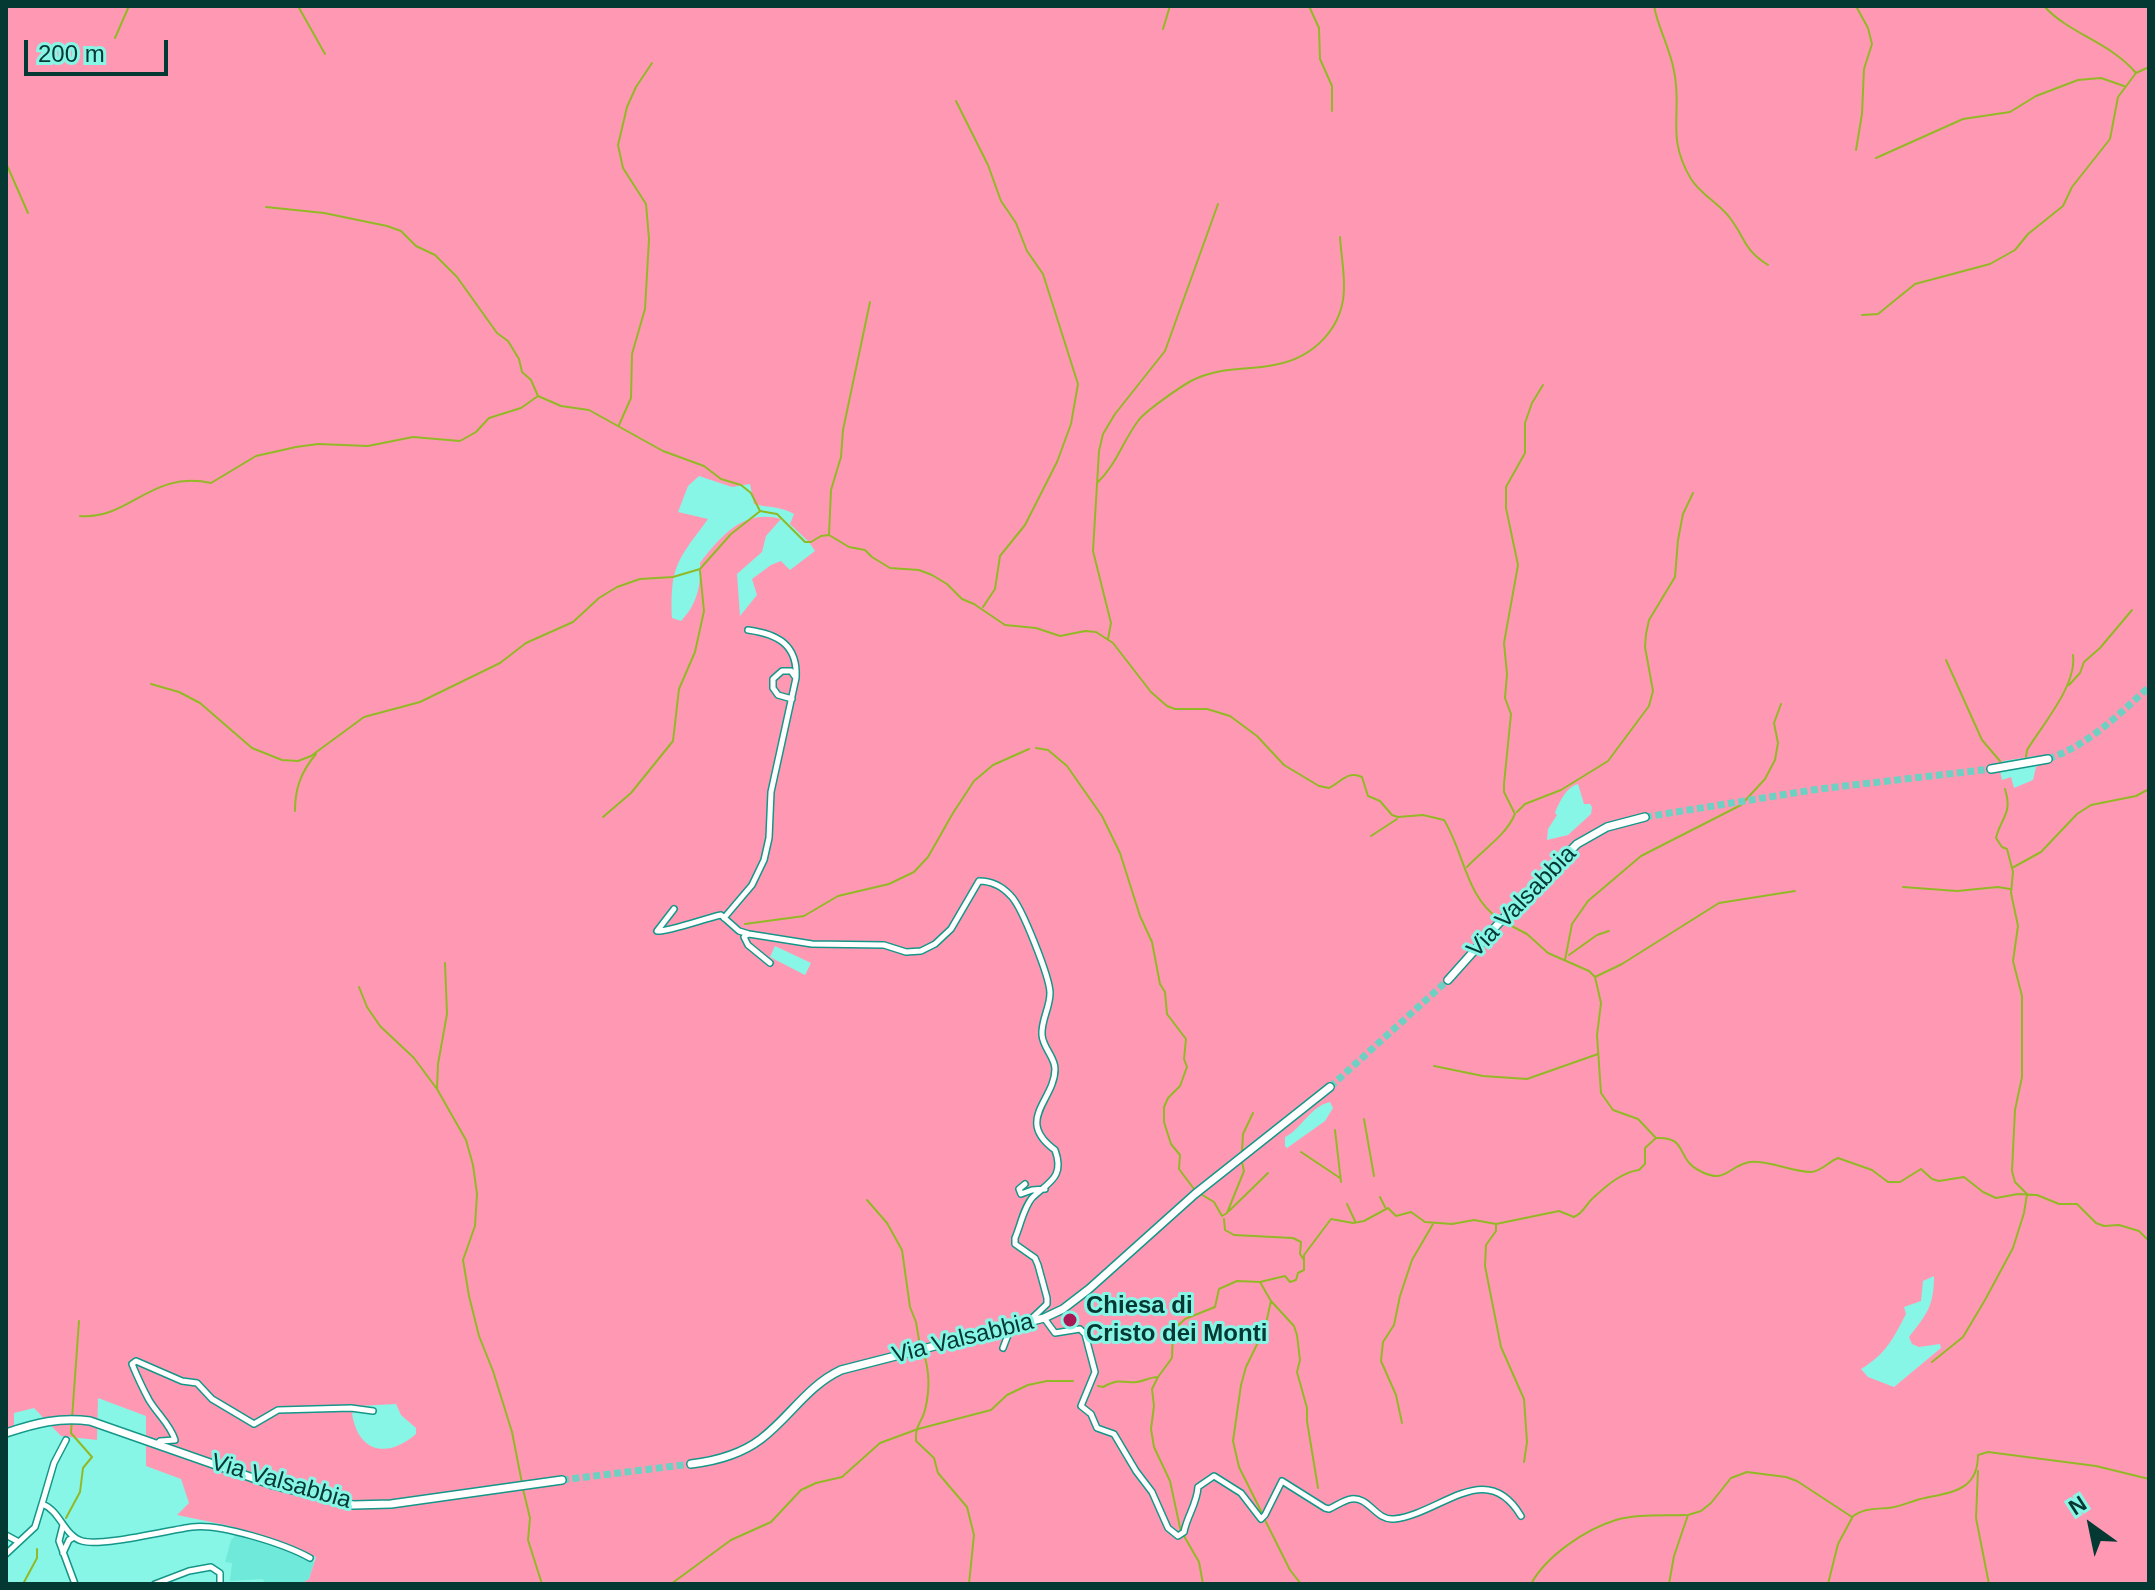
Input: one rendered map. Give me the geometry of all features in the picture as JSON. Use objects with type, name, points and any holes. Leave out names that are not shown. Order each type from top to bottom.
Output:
[{"type":"main road","points":[[1991,769],[2048,759]]},
{"type":"main road","name":"Via Valsabbia","points":[[1450,978],[1561,859],[1586,838],[1607,827],[1645,817]]},
{"type":"main road","name":"Via Valsabbia","points":[[691,1464],[728,1457],[749,1447],[769,1433],[811,1390],[833,1374],[1044,1318],[1063,1309],[1195,1194],[1330,1087]]},
{"type":"main road","name":"Via Valsabbia","points":[[6,1433],[45,1420],[70,1418],[90,1421],[273,1485],[353,1505],[379,1505],[560,1481]]},
{"type":"street","points":[[724,918],[752,885],[764,860],[769,838],[771,792],[796,678],[789,645],[779,637],[748,630]]},
{"type":"street","points":[[792,699],[778,695],[773,688],[773,679],[782,671],[791,671],[796,678]]},
{"type":"street","points":[[674,909],[657,931],[663,932],[684,923],[721,915],[739,931],[749,934],[812,944],[884,945],[906,952],[921,951],[935,944],[951,929],[979,881],[991,881],[1003,888],[1018,905],[1050,990],[1042,1038],[1045,1049],[1055,1063],[1055,1072],[1054,1083],[1040,1104],[1038,1126],[1042,1137],[1055,1150],[1058,1165],[1052,1182],[1032,1198],[1015,1238],[1015,1244],[1035,1258],[1047,1298],[1047,1304],[1027,1322]]},
{"type":"street","points":[[749,934],[744,937],[748,945],[770,963]]},
{"type":"street","points":[[1025,1184],[1019,1189],[1021,1194],[1046,1189]]},
{"type":"street","points":[[1044,1318],[1055,1333],[1080,1329],[1085,1334],[1095,1372],[1081,1406],[1091,1414],[1097,1428],[1114,1434],[1152,1492],[1168,1528],[1178,1536],[1184,1532],[1198,1487],[1214,1476],[1241,1493],[1261,1519],[1282,1481],[1325,1508],[1356,1499],[1365,1502],[1381,1517],[1392,1519],[1419,1513],[1463,1492],[1478,1488],[1494,1490],[1521,1516]]},
{"type":"street","points":[[1003,1348],[1008,1335]]},
{"type":"street","points":[[157,1444],[175,1440],[175,1437],[167,1421],[149,1400],[132,1364],[136,1361],[182,1381],[197,1383],[212,1399],[254,1424],[278,1410],[351,1408],[373,1411]]},
{"type":"street","points":[[6,1554],[35,1527],[54,1463],[66,1440]]},
{"type":"street","points":[[42,1504],[48,1506],[81,1541],[101,1542],[209,1525],[310,1558]]},
{"type":"street","points":[[64,1524],[59,1536],[75,1584]]},
{"type":"street","points":[[59,1536],[69,1531]]},
{"type":"street","points":[[6,1535],[17,1541]]},
{"type":"street","points":[[63,1554],[69,1540],[74,1537]]},
{"type":"street","points":[[155,1584],[189,1571],[211,1567],[220,1573],[220,1584]]},
{"type":"shaded area","points":[[6,6],[2149,6],[2149,1584],[301,1584],[309,1579],[316,1557],[230,1526],[177,1515],[189,1503],[181,1479],[146,1466],[146,1416],[98,1398],[97,1440],[61,1436],[34,1408],[14,1413],[14,1426],[6,1428]],"holes":[[[699,476],[732,487],[750,484],[754,504],[780,508],[794,514],[790,524],[815,551],[790,570],[781,561],[752,579],[757,595],[740,616],[737,574],[762,552],[766,536],[781,519],[767,517],[744,521],[716,543],[700,563],[699,587],[694,602],[681,621],[672,618],[673,586],[678,564],[708,519],[678,512],[688,486]],[[2036,756],[2042,764],[2036,767],[2033,780],[2014,788],[2011,777],[2002,780],[1997,770],[2003,766],[2003,761]],[[1578,784],[1584,804],[1592,807],[1591,814],[1568,835],[1547,840],[1548,829],[1557,815],[1555,813],[1570,788]],[[775,946],[811,963],[805,975],[770,957]],[[1330,1102],[1333,1108],[1325,1121],[1287,1148],[1285,1137],[1316,1108]],[[1934,1276],[1933,1295],[1928,1309],[1909,1337],[1912,1344],[1919,1347],[1940,1344],[1941,1348],[1894,1387],[1868,1377],[1861,1369],[1877,1358],[1888,1345],[1906,1314],[1904,1307],[1921,1301],[1923,1281]],[[396,1404],[401,1415],[416,1428],[416,1434],[395,1447],[376,1448],[361,1437],[352,1414],[358,1406]]]},
{"type":"shaded area","points":[[236,1535],[286,1549],[314,1562],[309,1579],[301,1584],[265,1584],[263,1579],[230,1581],[232,1563],[225,1562],[231,1540]]},
{"type":"waterway","points":[[115,38],[129,6]]},
{"type":"waterway","points":[[298,6],[325,54]]},
{"type":"waterway","points":[[1163,29],[1170,6]]},
{"type":"waterway","points":[[1309,6],[1319,28],[1320,59],[1332,86],[1332,111]]},
{"type":"waterway","points":[[1654,6],[1674,71],[1677,137],[1683,163],[1695,185],[1726,213],[1749,249],[1768,265]]},
{"type":"waterway","points":[[1856,6],[1868,28],[1872,44],[1864,69],[1862,114],[1856,150]]},
{"type":"waterway","points":[[2044,6],[2065,24],[2114,53],[2136,73]]},
{"type":"waterway","points":[[619,425],[631,398],[632,354],[645,309],[649,239],[646,204],[623,168],[618,145],[627,107],[652,63]]},
{"type":"waterway","points":[[1862,315],[1878,314],[1915,284],[1990,264],[2015,250],[2028,234],[2063,206],[2072,187],[2110,139],[2118,97],[2136,73],[2149,67]]},
{"type":"waterway","points":[[1876,158],[1963,119],[2010,112],[2036,96],[2078,80],[2101,78],[2124,86]]},
{"type":"waterway","points":[[956,101],[988,165],[1001,201],[1043,274],[1078,384],[1071,424],[1057,462],[1025,525],[1000,556],[995,589],[983,607]]},
{"type":"waterway","points":[[6,163],[28,213]]},
{"type":"waterway","points":[[1108,639],[1111,623],[1093,551],[1099,451],[1103,434],[1165,351],[1218,204]]},
{"type":"waterway","points":[[266,207],[324,213],[401,231],[416,246],[435,255],[457,277],[497,333],[508,341],[519,359],[522,372],[531,380],[538,396]]},
{"type":"waterway","points":[[1098,482],[1142,417],[1186,384],[1212,373],[1289,361],[1314,348],[1324,338],[1333,327],[1343,300],[1340,237]]},
{"type":"waterway","points":[[829,535],[831,490],[841,457],[843,430],[870,302]]},
{"type":"waterway","points":[[1467,867],[1500,836],[1515,814],[1504,792],[1511,714],[1505,698],[1507,674],[1504,643],[1518,565],[1506,508],[1506,487],[1525,453],[1525,423],[1543,385]]},
{"type":"waterway","points":[[80,516],[113,511],[172,483],[211,483],[256,456],[296,447],[318,444],[368,446],[413,437],[460,441],[476,432],[489,418],[521,408],[538,396],[561,406],[589,410],[663,451],[704,466],[721,479],[741,485],[751,493],[760,511],[777,514],[805,542],[829,535],[849,547],[865,550],[890,568],[919,570],[932,575],[962,599],[1005,625],[1036,628],[1060,636],[1096,632],[1113,643],[1151,692],[1167,706],[1207,709],[1230,716],[1257,736],[1284,765],[1319,786],[1329,788],[1349,776],[1357,775],[1362,777],[1368,796],[1380,801],[1392,815],[1423,815],[1444,820],[1479,899],[1499,919]]},
{"type":"waterway","points":[[1517,812],[1525,804],[1561,790],[1608,761],[1649,706],[1653,691],[1645,647],[1646,634],[1649,620],[1675,577],[1683,514],[1693,493]]},
{"type":"waterway","points":[[151,684],[179,692],[200,703],[252,748],[282,760],[298,761],[311,756],[364,717],[420,702],[500,663],[526,643],[573,622],[599,598],[617,587],[640,579],[673,577],[700,569],[731,534],[759,512]]},
{"type":"waterway","points":[[603,817],[631,793],[673,741],[679,689],[695,652],[704,611],[700,571]]},
{"type":"waterway","points":[[2069,685],[2080,673],[2084,662],[2132,610]]},
{"type":"waterway","points":[[2026,757],[2027,750],[2070,679],[2073,655]]},
{"type":"waterway","points":[[1946,660],[1982,740],[2000,761]]},
{"type":"waterway","points":[[1565,960],[1572,924],[1588,901],[1641,856],[1741,805],[1765,779],[1775,760],[1778,743],[1774,723],[1781,704]]},
{"type":"waterway","points":[[1036,748],[1048,750],[1067,766],[1102,816],[1120,853],[1140,916],[1152,942],[1160,984],[1165,992],[1167,1014],[1186,1039],[1184,1059],[1187,1067],[1180,1086],[1164,1107],[1164,1122],[1171,1144],[1180,1155],[1179,1169],[1194,1189]]},
{"type":"waterway","points":[[745,924],[804,916],[838,896],[889,884],[914,872],[928,857],[974,781],[993,765],[1029,749]]},
{"type":"waterway","points":[[295,811],[300,781],[316,754]]},
{"type":"waterway","points":[[1932,1362],[1963,1337],[1985,1300],[2013,1248],[2027,1194],[2015,1182],[2012,1171],[2015,1110],[2022,1077],[2022,996],[2013,961],[2018,926],[2011,893],[2013,872],[2007,849],[1996,838],[2007,810],[2005,789]]},
{"type":"waterway","points":[[2012,868],[2041,852],[2077,814],[2091,805],[2136,796],[2149,789]]},
{"type":"waterway","points":[[1371,836],[1397,819]]},
{"type":"waterway","points":[[1903,887],[1957,891],[1998,887],[2010,889]]},
{"type":"waterway","points":[[1595,977],[1622,964],[1719,903],[1795,891]]},
{"type":"waterway","points":[[1504,922],[1527,934],[1548,953],[1589,971],[1595,977],[1601,1003],[1597,1035],[1601,1093],[1613,1110],[1638,1119],[1656,1138]]},
{"type":"waterway","points":[[1569,955],[1597,935],[1609,931]]},
{"type":"waterway","points":[[437,1089],[447,1014],[445,963]]},
{"type":"waterway","points":[[359,987],[367,1007],[380,1026],[414,1058],[437,1089],[466,1140],[477,1194],[475,1226],[463,1260],[479,1336],[512,1432],[522,1483]]},
{"type":"waterway","points":[[1434,1066],[1483,1076],[1527,1079],[1598,1054]]},
{"type":"waterway","points":[[1242,1151],[1243,1134],[1253,1113]]},
{"type":"waterway","points":[[1364,1119],[1374,1176]]},
{"type":"waterway","points":[[1335,1130],[1341,1182]]},
{"type":"waterway","points":[[1098,1386],[1158,1377],[1172,1358],[1173,1330],[1185,1319],[1215,1307],[1219,1289],[1237,1281],[1260,1282],[1285,1276],[1290,1282],[1296,1280],[1298,1273],[1304,1270],[1304,1255],[1331,1219],[1353,1223],[1364,1221],[1388,1208],[1396,1216],[1411,1212],[1425,1222],[1452,1224],[1474,1220],[1496,1224],[1559,1211],[1574,1217],[1614,1180],[1639,1170],[1645,1164],[1645,1148],[1656,1138],[1666,1138],[1678,1144],[1692,1166],[1709,1175],[1722,1175],[1750,1162],[1811,1172],[1838,1158],[1872,1170],[1888,1182],[1900,1182],[1921,1169],[1939,1181],[1964,1177],[1996,1198],[2037,1195],[2059,1204],[2077,1204],[2096,1223],[2139,1231],[2149,1241]]},
{"type":"waterway","points":[[1301,1152],[1340,1178]]},
{"type":"waterway","points":[[1199,1193],[1214,1202],[1222,1216],[1227,1213],[1244,1171],[1242,1162]]},
{"type":"waterway","points":[[1229,1211],[1268,1173]]},
{"type":"waterway","points":[[1380,1197],[1385,1207]]},
{"type":"waterway","points":[[867,1200],[887,1223],[902,1250],[910,1307],[920,1346]]},
{"type":"waterway","points":[[1347,1204],[1355,1221]]},
{"type":"waterway","points":[[1224,1219],[1225,1230],[1234,1235],[1293,1238],[1301,1242],[1300,1254],[1304,1260]]},
{"type":"waterway","points":[[1402,1423],[1396,1395],[1381,1361],[1383,1342],[1394,1325],[1412,1260],[1433,1224]]},
{"type":"waterway","points":[[1496,1225],[1496,1231],[1486,1245],[1485,1266],[1501,1347],[1524,1399],[1527,1442],[1524,1462]]},
{"type":"waterway","points":[[1260,1282],[1271,1301],[1294,1326],[1297,1335],[1300,1360],[1297,1372],[1307,1408],[1318,1488]]},
{"type":"waterway","points":[[1262,1513],[1239,1467],[1233,1441],[1241,1385],[1265,1328],[1271,1301]]},
{"type":"waterway","points":[[66,1518],[80,1492],[83,1468],[92,1457],[71,1433],[79,1321]]},
{"type":"waterway","points":[[923,1351],[928,1388],[916,1441],[934,1458],[938,1473],[967,1507],[974,1535],[969,1584]]},
{"type":"waterway","points":[[1158,1377],[1152,1389],[1154,1406],[1151,1429],[1154,1447],[1170,1481],[1181,1532]]},
{"type":"waterway","points":[[671,1584],[731,1540],[771,1522],[801,1490],[842,1477],[880,1443],[918,1429],[991,1410],[1007,1395],[1028,1385],[1073,1381]]},
{"type":"waterway","points":[[1669,1584],[1674,1556],[1688,1515],[1701,1511],[1711,1503],[1731,1478],[1747,1472],[1797,1481],[1852,1517],[1865,1510],[1898,1506],[1954,1491],[1974,1476],[1978,1455],[1988,1452],[2096,1466],[2149,1479]]},
{"type":"waterway","points":[[1978,1471],[1976,1518],[1989,1584]]},
{"type":"waterway","points":[[523,1489],[530,1518],[528,1540],[542,1584]]},
{"type":"waterway","points":[[1531,1584],[1546,1563],[1580,1537],[1604,1524],[1633,1517],[1686,1515]]},
{"type":"waterway","points":[[1828,1584],[1838,1544],[1852,1518]]},
{"type":"waterway","points":[[1265,1520],[1290,1570],[1301,1584]]},
{"type":"waterway","points":[[1184,1536],[1199,1562],[1203,1584]]},
{"type":"waterway","points":[[23,1584],[37,1558],[37,1549]]},
{"type":"tunnel","points":[[2048,759],[2090,737],[2149,687]]},
{"type":"tunnel","points":[[1645,817],[1819,789],[1991,769]]},
{"type":"tunnel","points":[[1330,1087],[1448,980]]},
{"type":"tunnel","points":[[562,1480],[691,1464]]},
{"type":"place","name":"Chiesa di Cristo dei Monti","points":[[1070,1320]]}]
